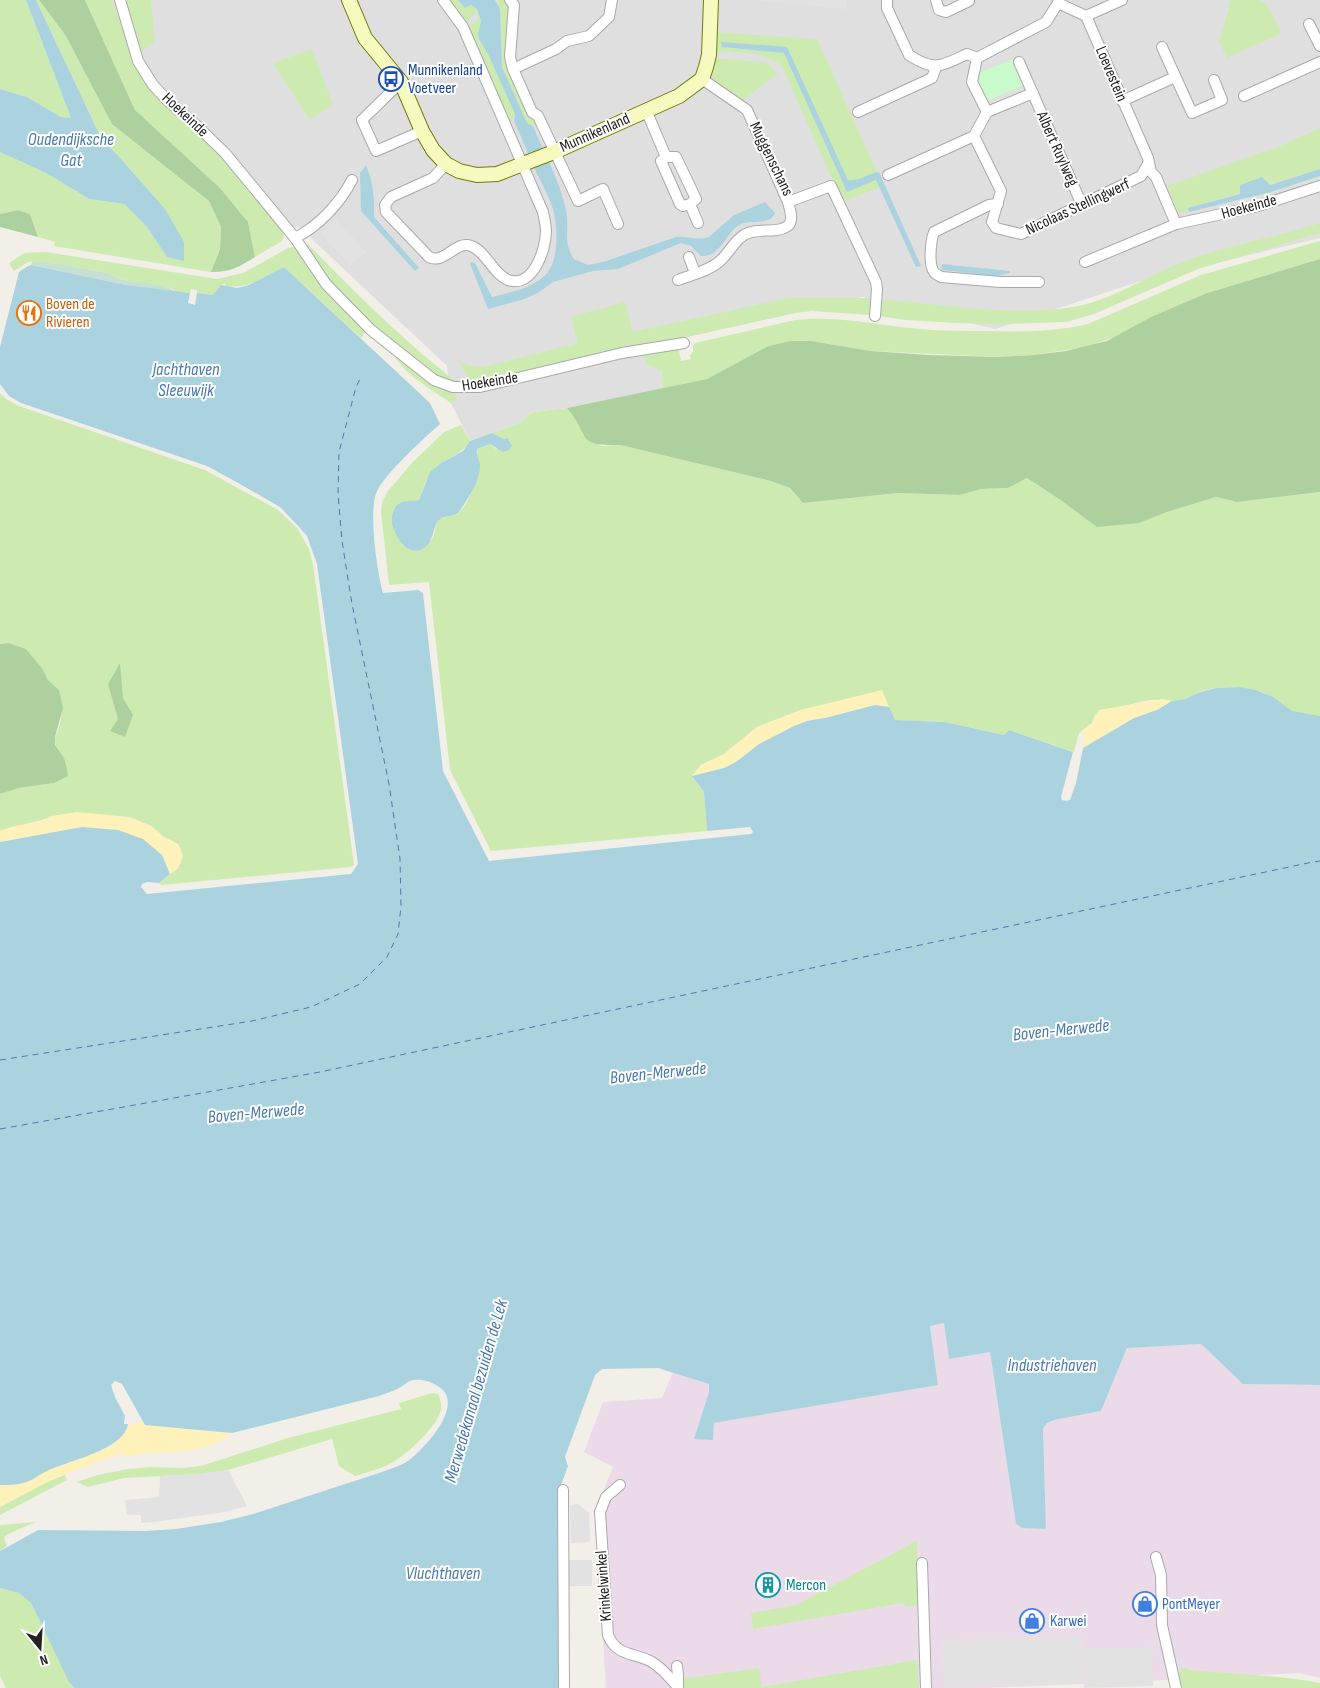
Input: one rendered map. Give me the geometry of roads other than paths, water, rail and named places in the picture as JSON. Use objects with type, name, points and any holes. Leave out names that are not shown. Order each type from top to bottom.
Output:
[{"type":"street","name":"Hoekeinde","points":[[120,0],[138,61],[153,85],[225,153],[296,238],[326,284],[371,330],[434,380],[453,388],[480,387],[622,353],[684,343]]},
{"type":"street","name":"Munnikenland","points":[[349,0],[365,38],[401,82],[422,131],[433,150],[446,164],[459,171],[477,175],[497,174],[550,153],[679,96],[702,79]]},
{"type":"street","points":[[443,0],[463,27],[525,163],[543,212],[546,231],[543,252],[533,272],[526,277],[509,280],[500,274],[476,248],[470,245],[464,245],[434,260],[386,212],[385,205],[391,197],[433,178],[446,164]]},
{"type":"street","points":[[510,0],[514,5],[510,57],[513,69],[532,112],[538,116],[550,153],[559,159],[578,201],[603,189],[618,224]]},
{"type":"street","points":[[513,69],[556,49],[567,41],[589,36],[608,17],[612,0]]},
{"type":"street","points":[[702,79],[708,55],[711,0]]},
{"type":"street","points":[[887,0],[887,8],[909,55],[936,67],[967,54],[977,58],[1046,22],[1059,2],[1086,16],[1122,0]]},
{"type":"street","points":[[936,0],[939,10],[946,12],[969,0]]},
{"type":"street","name":"Loevestein","points":[[1086,16],[1148,158],[1148,164]]},
{"type":"street","points":[[1309,24],[1320,46]]},
{"type":"street","points":[[1162,47],[1192,114],[1222,100],[1214,80]]},
{"type":"street","points":[[888,175],[974,136],[986,112],[972,82],[977,58]]},
{"type":"street","name":"Albert Ruylweg","points":[[1019,62],[1082,205]]},
{"type":"street","points":[[1244,96],[1320,62]]},
{"type":"street","points":[[858,112],[932,78],[936,67]]},
{"type":"street","points":[[1122,101],[1175,77]]},
{"type":"street","name":"Muggenschans","points":[[702,79],[747,110],[788,202],[832,186],[876,282],[875,316]]},
{"type":"street","points":[[401,82],[362,120],[372,144],[376,151],[422,131]]},
{"type":"street","name":"Albert Ruylweg","points":[[986,112],[1033,93]]},
{"type":"street","points":[[646,110],[666,157]]},
{"type":"street","name":"Nicolaas Stellingwerf","points":[[974,136],[1001,191],[992,222],[996,228],[1021,234],[1141,176],[1148,164]]},
{"type":"street","points":[[666,157],[676,157],[680,164],[696,199],[690,204],[683,206],[680,204],[661,161],[666,157]]},
{"type":"street","points":[[1148,164],[1151,172],[1156,177],[1176,224]]},
{"type":"street","points":[[296,238],[308,231],[339,201],[352,180]]},
{"type":"street","name":"Hoekeinde","points":[[1085,262],[1176,224],[1258,206],[1320,186]]},
{"type":"street","points":[[678,280],[712,267],[721,261],[744,234],[786,227],[791,223],[788,202]]},
{"type":"street","points":[[690,204],[698,223]]},
{"type":"street","points":[[998,204],[989,205],[934,232],[930,241],[932,268],[941,277],[1001,282],[1039,282]]},
{"type":"street","points":[[689,257],[695,273]]},
{"type":"street","name":"Krinkelwinkel","points":[[620,1485],[606,1497],[600,1512],[608,1634],[611,1642],[617,1648],[625,1653],[652,1662],[678,1687]]},
{"type":"street","points":[[563,1490],[564,1688]]},
{"type":"street","points":[[1156,1557],[1161,1575],[1162,1625],[1176,1688]]},
{"type":"street","points":[[922,1563],[926,1688]]},
{"type":"street","name":"Krinkelwinkel","points":[[676,1666],[678,1687]]},
{"type":"water","name":"Oudendijksche Gat","points":[[26,0],[36,0],[102,140],[165,209],[184,242],[184,261],[167,257],[147,227],[124,204],[89,199],[46,173],[0,152],[0,89],[27,97],[61,117],[71,118]]},
{"type":"water","points":[[458,0],[495,0],[500,9],[502,67],[527,123],[533,126],[560,188],[567,217],[568,246],[574,259],[588,265],[603,262],[676,237],[701,239],[709,237],[734,215],[765,202],[775,213],[773,217],[769,220],[739,225],[718,249],[708,255],[701,256],[691,246],[681,243],[618,269],[593,271],[553,282],[538,293],[524,299],[488,309],[470,264],[471,262],[475,263],[492,297],[525,288],[542,278],[552,264],[556,246],[556,226],[550,200],[514,121],[515,114],[488,54],[479,39],[478,34],[481,21],[477,9],[471,5],[465,8]]},
{"type":"water","points":[[721,42],[787,47],[848,180],[856,180],[879,172],[921,266],[916,267],[876,180],[847,192],[784,53],[722,47]]},
{"type":"water","points":[[366,165],[373,191],[374,217],[419,268],[415,271],[361,211],[360,173]]},
{"type":"water","points":[[1320,169],[1320,176],[1271,192],[1189,212],[1188,208],[1240,194],[1240,185],[1262,177],[1270,185]]},
{"type":"water","points":[[942,264],[1010,271],[1010,273],[996,276],[943,270],[941,268]]},
{"type":"water","points":[[31,265],[126,285],[190,293],[188,303],[195,305],[197,293],[213,295],[221,285],[237,288],[249,285],[284,267],[430,403],[440,424],[396,466],[377,491],[373,512],[376,557],[383,593],[418,590],[423,593],[443,771],[489,861],[751,834],[753,832],[750,827],[707,831],[704,792],[692,776],[724,768],[736,762],[759,744],[794,726],[807,721],[875,705],[889,707],[895,720],[945,722],[1004,735],[1009,730],[1073,752],[1061,797],[1062,800],[1066,801],[1070,800],[1076,783],[1083,748],[1134,718],[1157,710],[1172,701],[1185,699],[1200,692],[1216,688],[1239,687],[1256,690],[1273,697],[1292,711],[1320,716],[1320,1385],[1243,1384],[1201,1344],[1127,1348],[1101,1411],[1054,1420],[1047,1423],[1043,1429],[1046,1529],[1022,1528],[1016,1524],[990,1352],[949,1359],[944,1323],[930,1326],[938,1385],[714,1423],[713,1440],[694,1439],[709,1392],[709,1384],[658,1368],[602,1369],[595,1375],[565,1457],[568,1466],[557,1496],[559,1688],[75,1688],[69,1682],[31,1603],[19,1593],[0,1588],[0,1551],[38,1530],[145,1531],[176,1529],[221,1522],[253,1514],[382,1472],[406,1462],[428,1442],[442,1422],[447,1411],[448,1401],[445,1392],[436,1385],[424,1380],[413,1380],[379,1396],[232,1433],[145,1425],[122,1384],[115,1381],[111,1385],[125,1416],[124,1424],[128,1424],[124,1433],[116,1441],[94,1454],[56,1467],[27,1482],[15,1485],[0,1485],[0,842],[82,827],[118,830],[143,839],[162,855],[170,874],[159,883],[147,882],[142,884],[141,887],[147,894],[351,874],[358,864],[317,564],[307,536],[280,507],[207,466],[21,403],[9,396],[0,384],[0,347],[19,272]]},
{"type":"water","points":[[492,433],[504,439],[508,438],[512,446],[509,450],[503,452],[490,444],[477,449],[480,464],[478,477],[459,512],[443,517],[438,521],[430,541],[425,547],[415,551],[410,550],[395,533],[392,523],[394,509],[402,502],[419,500],[430,472],[441,463],[463,451],[470,441]]},
{"type":"place","name":"Munnikenland Voetveer","points":[[391,79]]},
{"type":"place","name":"Boven de Rivieren","points":[[29,313]]},
{"type":"place","name":"Mercon","points":[[768,1585]]},
{"type":"place","name":"PontMeyer","points":[[1145,1604]]},
{"type":"place","name":"Karwei","points":[[1032,1621]]},
{"type":"water label","name":"Jachthaven Sleeuwijk","points":[[186,379]]},
{"type":"water label","name":"Boven-Merwede","points":[[1061,1030]]},
{"type":"water label","name":"Boven-Merwede","points":[[658,1073]]},
{"type":"water label","name":"Boven-Merwede","points":[[256,1113]]},
{"type":"water label","name":"Industriehaven","points":[[1052,1365]]},
{"type":"water label","name":"Merwedekanaal bezuiden de Lek","points":[[476,1391]]},
{"type":"water label","name":"Vluchthaven","points":[[443,1573]]}]
